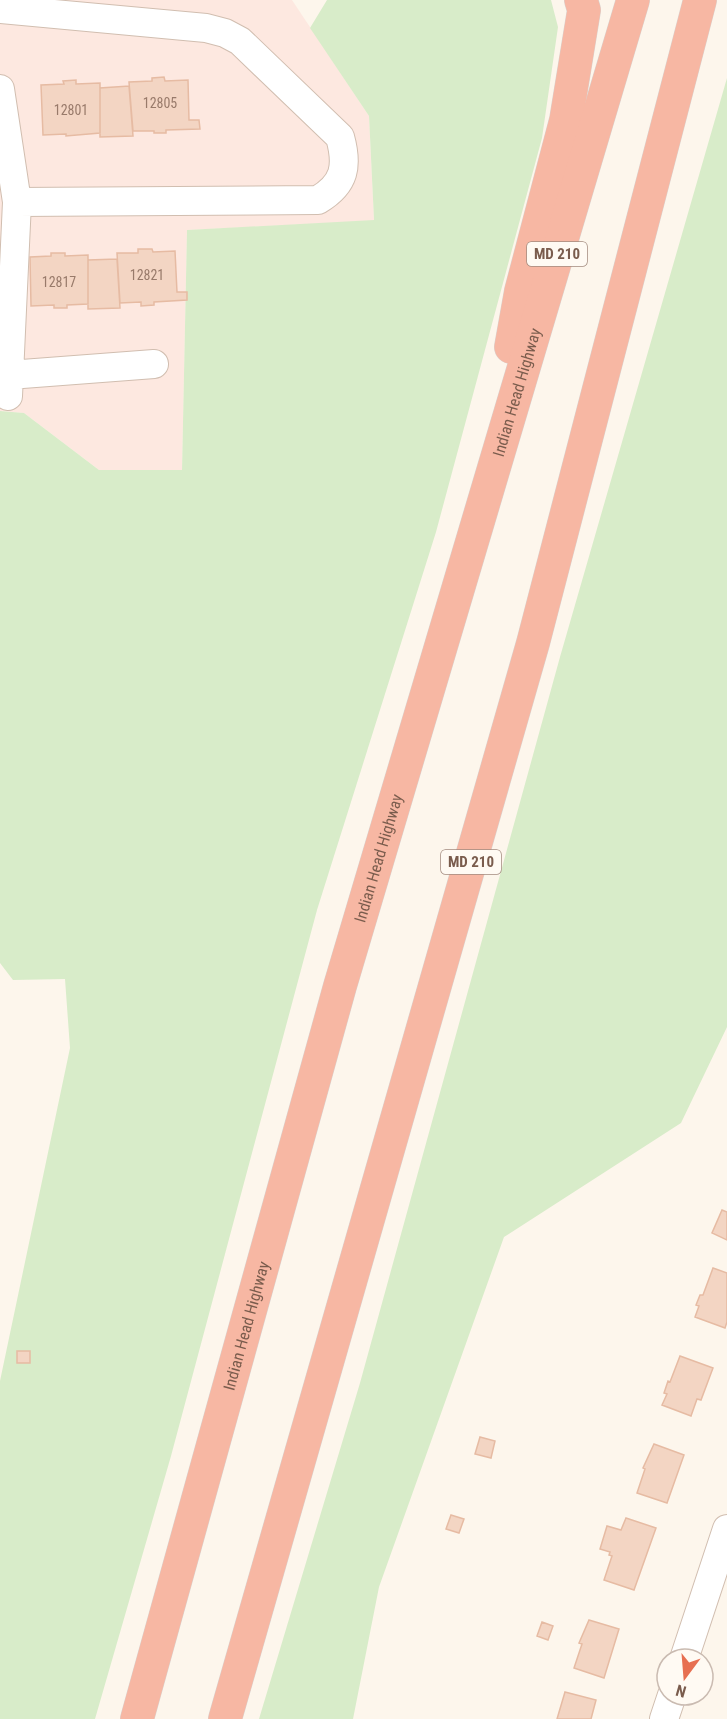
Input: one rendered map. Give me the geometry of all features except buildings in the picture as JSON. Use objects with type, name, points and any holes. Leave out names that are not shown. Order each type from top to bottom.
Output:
[{"type":"highway","points":[[482,508],[521,291],[566,120],[584,9],[581,0]]},
{"type":"highway","name":"Indian Head Highway","points":[[137,1719],[340,986],[633,0]]},
{"type":"highway","name":"MD 210","points":[[225,1719],[533,643],[700,0]]},
{"type":"street","points":[[0,9],[170,24],[225,33],[240,41],[339,137],[343,151],[340,181],[332,192],[318,200],[17,202]]},
{"type":"street","points":[[0,88],[17,202],[8,386],[154,364]]},
{"type":"street","points":[[688,1647],[727,1528]]},
{"type":"shaded area","points":[[0,0],[292,0],[369,116],[374,221],[187,230],[182,470],[99,470],[24,413],[0,411]]},
{"type":"green space","points":[[327,0],[551,0],[558,27],[542,138],[436,532],[317,910],[171,1456],[95,1719],[0,1719],[0,1381],[70,1048],[65,979],[13,980],[0,963],[0,411],[24,413],[99,470],[182,470],[187,230],[374,220],[369,116],[310,28]]},
{"type":"green space","points":[[727,78],[727,1027],[681,1123],[504,1237],[379,1587],[353,1719],[259,1719],[360,1383],[560,657]]}]
